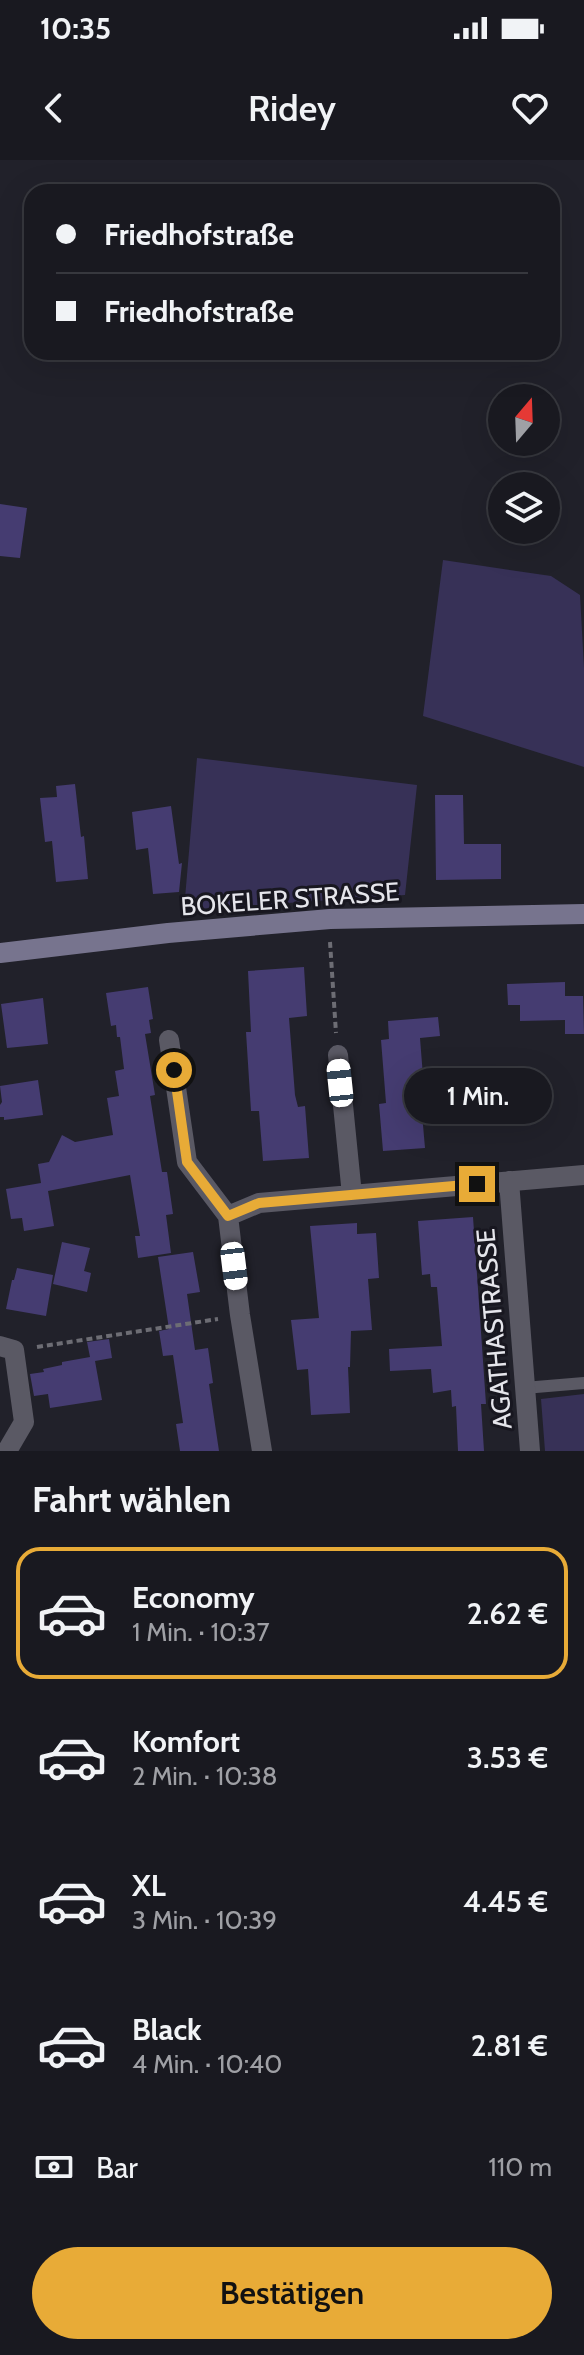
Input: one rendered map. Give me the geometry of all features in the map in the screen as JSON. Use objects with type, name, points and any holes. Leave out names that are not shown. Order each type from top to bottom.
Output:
[{"type":"main road","name":"BOKELER STRASSE","points":[[0,953],[168,933],[330,919],[584,914]]},
{"type":"street","points":[[169,1040],[187,1162],[228,1216],[262,1451]]},
{"type":"street","points":[[338,1055],[352,1195]]},
{"type":"street","points":[[228,1216],[259,1203],[584,1175]]},
{"type":"street","name":"AGATHASTRASSE","points":[[509,1181],[530,1451]]},
{"type":"street","points":[[7,1348],[24,1422],[7,1451]]},
{"type":"lane","points":[[524,1388],[584,1383]]},
{"type":"path","points":[[330,919],[338,1055]]},
{"type":"path","points":[[7,1348],[240,1315]]},
{"type":"shaded area","points":[[443,560],[551,576],[580,595],[584,767],[423,716]]},
{"type":"shaded area","points":[[197,758],[417,785],[405,895],[184,910]]},
{"type":"shaded area","points":[[584,1394],[584,1451],[545,1451],[541,1399]]},
{"type":"building","points":[[0,504],[27,508],[20,558],[0,556]]},
{"type":"building","points":[[75,784],[88,879],[56,882],[52,841],[45,842],[40,798],[57,797],[56,786]]},
{"type":"building","points":[[435,795],[463,795],[464,844],[501,844],[501,879],[436,880]]},
{"type":"building","points":[[171,806],[179,864],[182,863],[179,892],[153,894],[148,848],[136,850],[132,812]]},
{"type":"building","points":[[304,967],[307,1016],[289,1018],[295,1095],[298,1107],[305,1106],[309,1158],[263,1161],[259,1111],[251,1111],[246,1032],[251,1032],[248,971]]},
{"type":"building","points":[[565,982],[565,996],[583,996],[584,1034],[565,1034],[565,1020],[520,1021],[520,1005],[508,1005],[507,984]]},
{"type":"building","points":[[148,987],[153,1019],[149,1020],[151,1033],[145,1034],[155,1095],[150,1096],[162,1172],[167,1172],[173,1214],[166,1215],[171,1253],[138,1258],[135,1236],[140,1236],[130,1175],[48,1191],[54,1226],[24,1231],[22,1218],[11,1219],[6,1189],[41,1183],[38,1164],[49,1162],[62,1135],[75,1142],[113,1135],[107,1098],[119,1096],[115,1071],[124,1069],[120,1037],[117,1037],[116,1025],[111,1026],[106,993]]},
{"type":"building","points":[[43,998],[48,1044],[7,1048],[1,1004]]},
{"type":"building","points":[[438,1017],[440,1036],[420,1038],[425,1148],[383,1151],[379,1104],[386,1103],[381,1040],[389,1039],[388,1021]]},
{"type":"building","points":[[38,1080],[43,1115],[4,1120],[0,1117],[0,1086]]},
{"type":"building","points":[[473,1217],[486,1404],[481,1404],[484,1451],[458,1451],[456,1406],[452,1407],[451,1390],[433,1393],[431,1369],[390,1371],[389,1349],[442,1346],[437,1287],[431,1287],[430,1274],[422,1275],[418,1221]]},
{"type":"building","points":[[357,1223],[357,1234],[376,1233],[379,1278],[368,1279],[372,1330],[351,1331],[348,1367],[350,1413],[311,1415],[308,1369],[297,1370],[291,1320],[319,1318],[310,1226]]},
{"type":"building","points":[[62,1242],[90,1248],[84,1271],[91,1273],[87,1292],[53,1284]]},
{"type":"building","points":[[193,1252],[200,1292],[187,1294],[195,1350],[208,1348],[213,1383],[209,1384],[219,1451],[180,1451],[176,1424],[183,1423],[173,1355],[163,1356],[159,1331],[169,1329],[158,1257]]},
{"type":"building","points":[[17,1268],[53,1275],[46,1316],[6,1309]]},
{"type":"building","points":[[109,1339],[112,1358],[95,1361],[102,1400],[50,1408],[48,1394],[34,1396],[30,1374],[44,1372],[43,1369],[62,1365],[62,1362],[90,1357],[87,1342]]},
{"type":"route","points":[[174,1070],[187,1162],[228,1216],[259,1203],[477,1184]]}]
